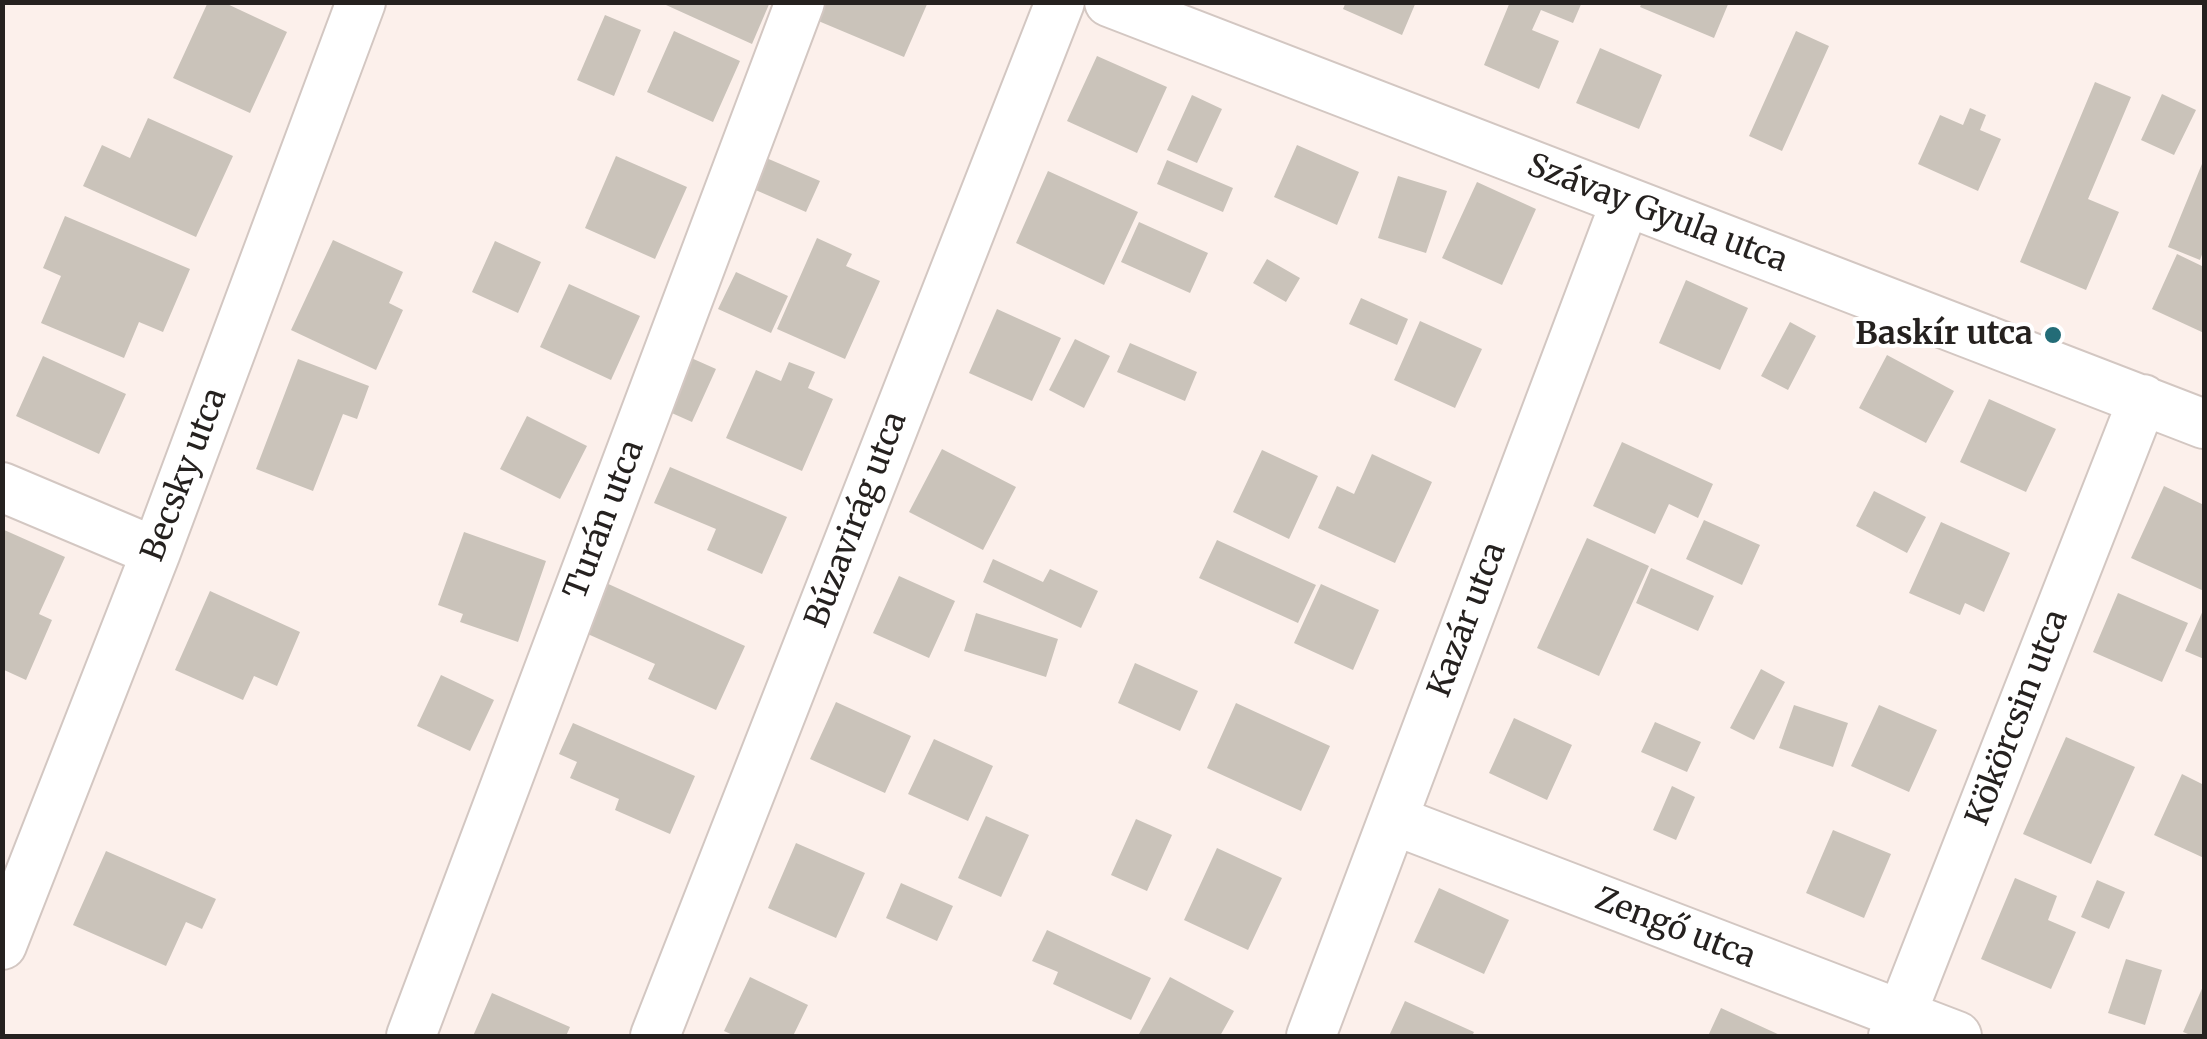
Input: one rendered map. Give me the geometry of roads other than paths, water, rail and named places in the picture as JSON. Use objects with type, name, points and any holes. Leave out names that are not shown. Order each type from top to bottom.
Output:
[{"type":"street","name":"Becsky utca","points":[[2,945],[156,552],[361,2]]},
{"type":"street","name":"Turán utca","points":[[411,1036],[800,2]]},
{"type":"street","name":"Búzavirág utca","points":[[655,1036],[1060,2]]},
{"type":"street","name":"Szávay Gyula utca","points":[[1110,2],[2204,424]]},
{"type":"street","name":"Kazár utca","points":[[1311,1036],[1625,202]]},
{"type":"street","name":"Kökörcsin utca","points":[[1897,1026],[2142,399]]},
{"type":"street","points":[[2,486],[156,552]]},
{"type":"street","name":"Zengő utca","points":[[1393,820],[1897,1026],[1957,1036]]},
{"type":"place","name":"Baskír utca","points":[[2053,335]]}]
